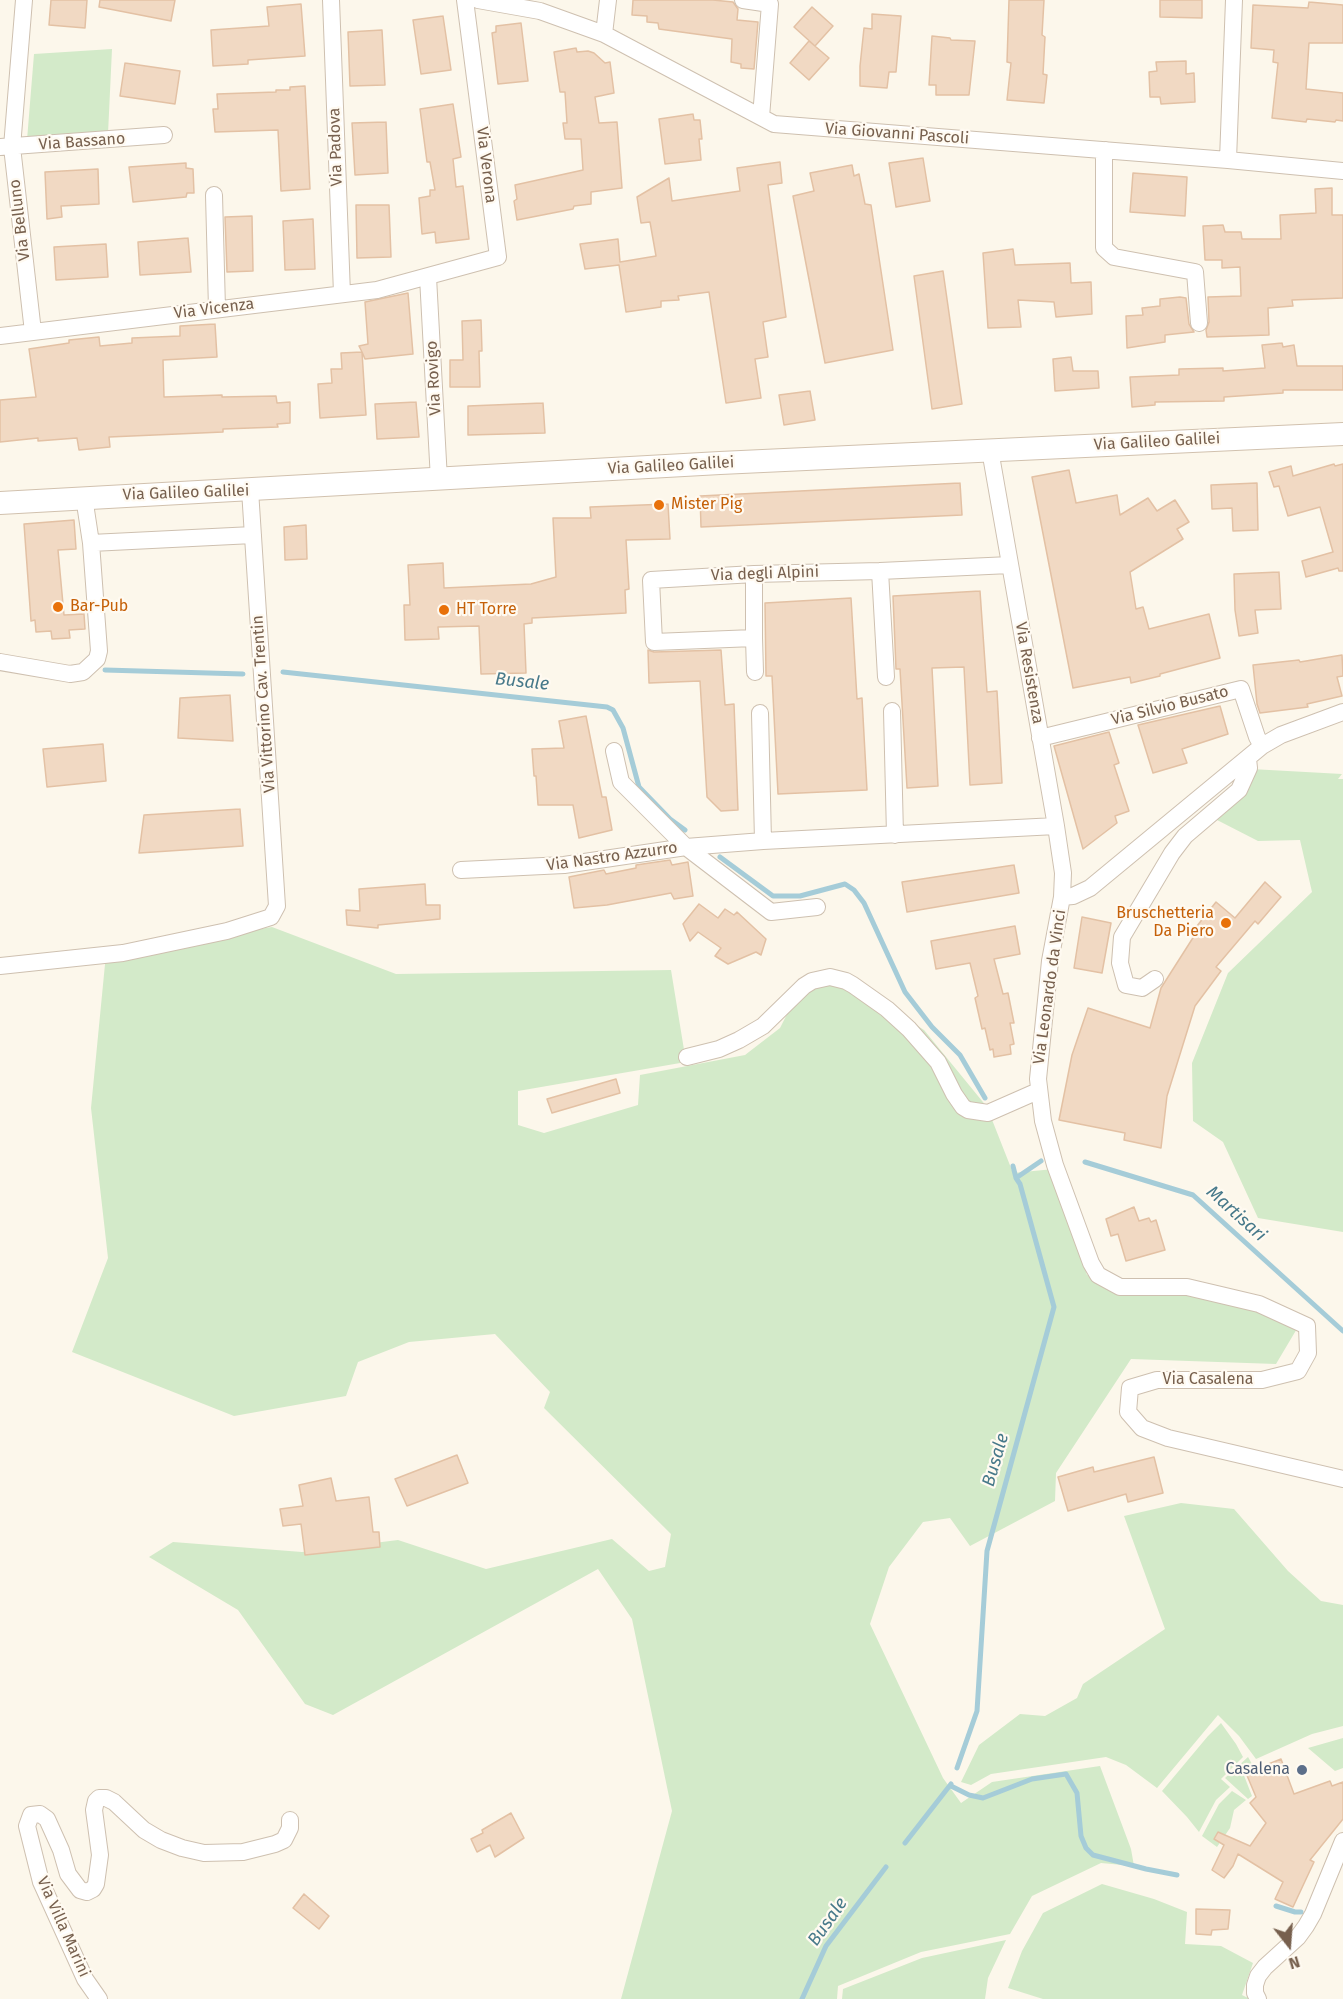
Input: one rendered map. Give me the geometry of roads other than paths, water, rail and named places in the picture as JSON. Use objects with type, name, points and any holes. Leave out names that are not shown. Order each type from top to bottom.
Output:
[{"type":"main road","name":"Via Galileo Galilei","points":[[0,503],[720,463],[1343,434]]},
{"type":"street","name":"Via Belluno","points":[[24,0],[6,147],[33,332]]},
{"type":"street","name":"Via Padova","points":[[331,0],[342,294]]},
{"type":"street","name":"Via Verona","points":[[428,277],[498,257],[465,0]]},
{"type":"street","name":"Via Giovanni Pascoli","points":[[478,0],[540,11],[604,34],[774,124],[1343,171]]},
{"type":"street","points":[[604,34],[608,0]]},
{"type":"street","points":[[743,0],[770,4],[761,117]]},
{"type":"street","points":[[1228,160],[1234,0]]},
{"type":"street","name":"Via Bassano","points":[[6,147],[164,135]]},
{"type":"street","points":[[1106,150],[1104,156],[1104,248],[1114,257],[1194,272],[1199,323]]},
{"type":"street","points":[[214,195],[217,309]]},
{"type":"street","name":"Via Vicenza","points":[[0,336],[376,290],[428,277]]},
{"type":"street","name":"Via Rovigo","points":[[428,277],[439,480]]},
{"type":"street","name":"Via Resistenza","points":[[990,450],[1056,826],[1063,873],[1062,897]]},
{"type":"street","name":"Via Vittorino Cav. Trentin","points":[[0,966],[123,953],[227,931],[271,916],[277,906],[250,490]]},
{"type":"street","points":[[0,662],[70,674],[83,672],[93,664],[99,651],[91,543],[84,497]]},
{"type":"street","points":[[91,543],[253,535]]},
{"type":"street","name":"Via degli Alpini","points":[[754,638],[654,642],[651,580],[1010,565]]},
{"type":"street","points":[[880,571],[886,677]]},
{"type":"street","points":[[754,574],[755,672]]},
{"type":"street","name":"Via Silvio Busato","points":[[1040,738],[1241,689],[1262,746]]},
{"type":"street","points":[[892,711],[895,835]]},
{"type":"street","name":"Via Leonardo da Vinci","points":[[1120,1287],[1098,1275],[1091,1263],[1054,1165],[1038,1091],[1050,961],[1062,897],[1073,896],[1090,888],[1262,746],[1281,735],[1343,712]]},
{"type":"street","points":[[760,713],[763,841]]},
{"type":"street","points":[[614,751],[621,782],[686,847],[771,912],[817,907]]},
{"type":"street","points":[[1155,979],[1142,988],[1126,985],[1120,963],[1122,937],[1185,836],[1239,790],[1249,768],[1248,759]]},
{"type":"street","name":"Via Nastro Azzurro","points":[[461,870],[564,865],[686,847],[763,841],[1056,826]]},
{"type":"street","points":[[687,1057],[739,1040],[763,1026],[804,986],[820,978],[838,978],[853,985],[887,1009],[926,1046],[938,1062],[963,1107],[974,1112],[987,1113],[1038,1091]]},
{"type":"street","name":"Via Casalena","points":[[1120,1287],[1187,1287],[1259,1304],[1307,1326],[1308,1353],[1298,1371],[1262,1380],[1157,1380],[1130,1388],[1128,1412],[1142,1428],[1168,1438],[1343,1479]]},
{"type":"street","name":"Via Villa Marini","points":[[99,1999],[85,1979],[41,1882],[27,1826],[31,1815],[40,1814],[47,1820],[61,1850],[68,1874],[80,1890],[87,1892],[96,1884],[100,1855],[94,1810],[99,1798],[106,1798],[114,1802],[144,1830],[161,1840],[204,1853],[243,1852],[275,1844],[284,1840],[288,1834],[290,1820]]},
{"type":"street","points":[[1258,1999],[1255,1993],[1258,1976],[1298,1937],[1306,1926],[1343,1841]]},
{"type":"waterway","name":"Busale","points":[[105,670],[243,674]]},
{"type":"waterway","name":"Busale","points":[[283,672],[607,707],[613,710],[623,728],[639,787],[670,819],[685,830]]},
{"type":"waterway","name":"Busale","points":[[720,857],[773,896],[800,896],[845,884],[854,890],[864,903],[905,992],[932,1027],[960,1055],[985,1098]]},
{"type":"waterway","points":[[1016,1178],[1041,1161]]},
{"type":"waterway","name":"Martisari","points":[[1085,1162],[1193,1195],[1343,1331]]},
{"type":"waterway","name":"Busale","points":[[957,1768],[977,1711],[987,1551],[1054,1307],[1013,1166]]},
{"type":"waterway","points":[[951,1786],[969,1795],[983,1798],[1032,1779],[1066,1774],[1077,1793],[1081,1836],[1086,1848],[1093,1855],[1177,1875]]},
{"type":"waterway","name":"Busale","points":[[905,1843],[951,1784]]},
{"type":"waterway","name":"Busale","points":[[802,1999],[826,1946],[886,1867]]},
{"type":"waterway","points":[[1276,1906],[1301,1912]]},
{"type":"place","name":"Mister Pig","points":[[659,505]]},
{"type":"place","name":"Bar-Pub","points":[[58,607]]},
{"type":"place","name":"HT Torre","points":[[444,610]]},
{"type":"place","name":"Bruschetteria Da Piero","points":[[1226,923]]},
{"type":"place","name":"Casalena","points":[[1302,1770]]}]
